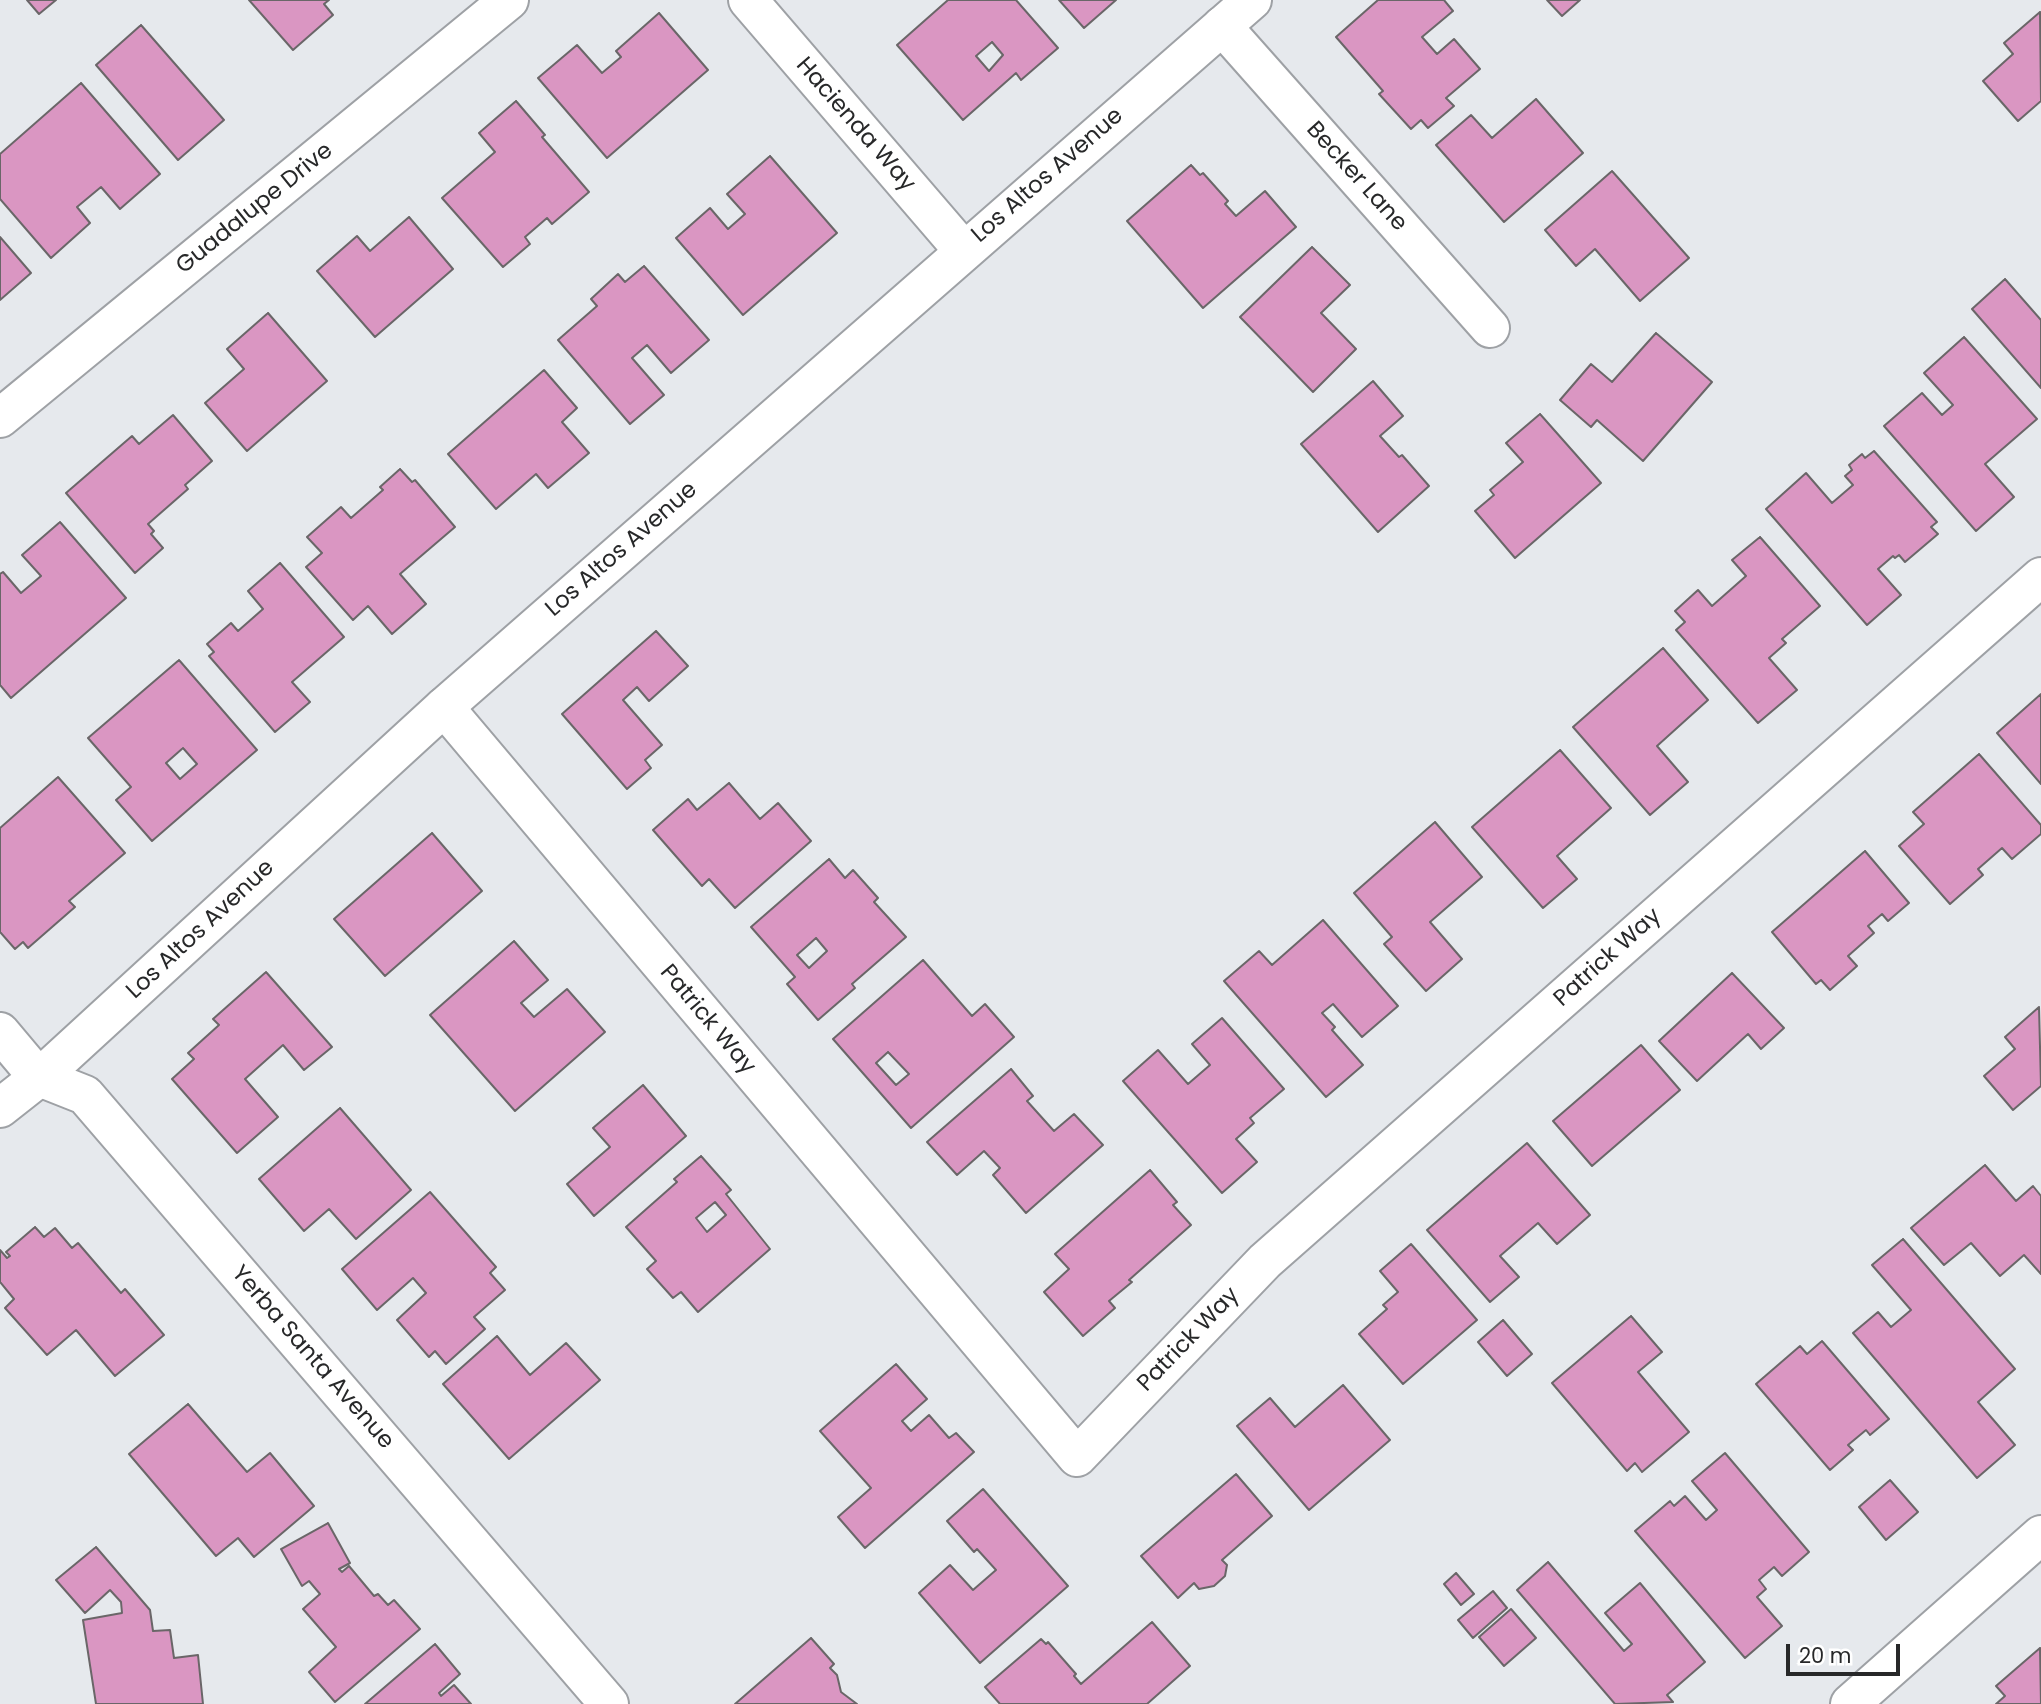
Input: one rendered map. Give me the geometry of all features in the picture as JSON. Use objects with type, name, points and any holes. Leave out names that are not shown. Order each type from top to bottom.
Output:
[{"type":"street","name":"Guadalupe Drive","points":[[0,418],[509,0]]},
{"type":"street","name":"Hacienda Way","points":[[748,0],[963,250]]},
{"type":"street","name":"Los Altos Avenue","points":[[0,1108],[37,1076],[47,1071],[444,707],[963,250],[1252,0]]},
{"type":"street","name":"Becker Lane","points":[[1222,26],[1490,328]]},
{"type":"street","name":"Patrick Way","points":[[444,707],[1077,1457],[1265,1261],[2041,577]]},
{"type":"street","name":"Yerba Santa Avenue","points":[[0,1032],[37,1076],[85,1095],[609,1704]]},
{"type":"street","points":[[1850,1704],[2041,1535]]},
{"type":"building","points":[[27,0],[56,0],[39,14]]},
{"type":"building","points":[[249,0],[329,0],[324,4],[333,15],[293,50]]},
{"type":"building","points":[[948,0],[1016,0],[1058,48],[1021,80],[1016,73],[963,120],[897,45]],"holes":[[[992,42],[1003,55],[989,71],[976,56]]]},
{"type":"building","points":[[1059,0],[1116,0],[1084,28]]},
{"type":"building","points":[[1378,0],[1444,0],[1453,11],[1422,37],[1437,54],[1454,39],[1480,69],[1446,98],[1454,106],[1428,128],[1421,120],[1411,129],[1379,94],[1383,91],[1336,37]]},
{"type":"building","points":[[1547,0],[1580,0],[1562,16]]},
{"type":"building","points":[[2040,12],[2041,101],[2018,121],[1983,81],[2013,54],[2004,43]]},
{"type":"building","points":[[659,13],[708,70],[607,158],[538,78],[577,45],[602,73],[621,57],[616,51]]},
{"type":"building","points":[[141,25],[224,120],[178,160],[96,65]]},
{"type":"building","points":[[81,83],[160,174],[120,209],[101,187],[77,207],[90,223],[51,258],[0,199],[0,154]]},
{"type":"building","points":[[1536,99],[1583,153],[1504,222],[1436,145],[1471,115],[1492,138]]},
{"type":"building","points":[[516,101],[545,135],[542,137],[589,192],[552,224],[547,218],[525,237],[530,244],[503,267],[442,198],[495,152],[479,133]]},
{"type":"building","points":[[770,156],[837,233],[743,315],[676,238],[710,208],[728,229],[745,214],[727,194]]},
{"type":"building","points":[[1191,165],[1200,175],[1203,173],[1228,201],[1225,204],[1236,216],[1265,191],[1296,227],[1203,308],[1127,221]]},
{"type":"building","points":[[1612,171],[1689,258],[1640,301],[1595,249],[1576,266],[1545,230]]},
{"type":"building","points":[[409,217],[453,269],[375,337],[317,271],[357,236],[370,251]]},
{"type":"building","points":[[0,237],[31,273],[0,300]]},
{"type":"building","points":[[1312,247],[1350,285],[1321,313],[1356,349],[1313,392],[1240,317]]},
{"type":"building","points":[[644,266],[709,340],[671,373],[647,345],[632,358],[664,395],[630,424],[558,340],[597,306],[591,299],[618,274],[625,282]]},
{"type":"building","points":[[2005,279],[2041,320],[2041,388],[1972,309]]},
{"type":"building","points":[[268,313],[327,381],[247,451],[205,403],[244,369],[227,349]]},
{"type":"building","points":[[1656,333],[1712,382],[1643,461],[1597,420],[1591,427],[1560,400],[1591,364],[1612,382]]},
{"type":"building","points":[[1964,337],[2037,419],[1985,464],[2014,497],[1976,531],[1884,426],[1922,393],[1942,415],[1953,405],[1924,373]]},
{"type":"building","points":[[544,370],[577,408],[562,422],[589,453],[548,488],[536,474],[496,509],[448,454]]},
{"type":"building","points":[[1373,381],[1403,416],[1380,436],[1399,457],[1402,455],[1429,486],[1378,532],[1301,444]]},
{"type":"building","points":[[1540,414],[1601,483],[1515,558],[1475,511],[1494,495],[1490,490],[1523,462],[1506,443]]},
{"type":"building","points":[[173,415],[212,461],[185,485],[188,489],[148,524],[154,531],[151,534],[163,548],[135,573],[66,493],[132,436],[139,444]]},
{"type":"building","points":[[1874,451],[1937,522],[1931,527],[1938,534],[1905,562],[1899,555],[1895,558],[1893,556],[1878,569],[1901,595],[1867,625],[1766,509],[1806,473],[1832,503],[1853,485],[1845,476],[1852,470],[1849,465],[1862,454],[1865,458]]},
{"type":"building","points":[[400,469],[412,482],[415,480],[455,527],[400,574],[426,604],[392,634],[368,606],[353,620],[306,567],[322,553],[307,537],[341,507],[351,518],[383,490],[380,487]]},
{"type":"building","points":[[60,522],[126,598],[11,698],[0,685],[0,574],[3,572],[21,593],[41,576],[22,555]]},
{"type":"building","points":[[1760,537],[1820,606],[1782,639],[1786,643],[1769,658],[1797,690],[1758,723],[1676,630],[1685,622],[1675,611],[1698,590],[1712,606],[1746,576],[1732,560]]},
{"type":"building","points":[[280,563],[344,637],[292,682],[310,702],[275,732],[209,656],[214,652],[207,644],[231,623],[238,631],[263,609],[248,591]]},
{"type":"building","points":[[656,631],[688,666],[649,701],[637,687],[623,700],[662,745],[645,760],[651,768],[627,789],[562,714]]},
{"type":"building","points":[[1663,648],[1708,700],[1657,746],[1688,782],[1650,815],[1573,727]]},
{"type":"building","points":[[179,660],[257,750],[152,841],[116,800],[131,787],[88,738]],"holes":[[[183,748],[197,764],[180,779],[166,763]]]},
{"type":"building","points":[[2041,694],[2041,784],[1997,733]]},
{"type":"building","points":[[1560,750],[1611,808],[1557,856],[1577,879],[1543,908],[1472,827]]},
{"type":"building","points":[[1979,754],[2041,825],[2041,834],[2012,859],[2002,848],[1978,869],[1983,875],[1950,904],[1899,846],[1924,824],[1913,812]]},
{"type":"building","points":[[58,777],[125,853],[69,901],[75,907],[28,948],[23,942],[15,949],[0,932],[0,828]]},
{"type":"building","points":[[729,783],[760,819],[778,803],[811,841],[735,908],[709,879],[702,886],[653,830],[688,799],[697,810]]},
{"type":"building","points":[[1435,822],[1482,877],[1430,922],[1462,959],[1426,991],[1384,944],[1392,937],[1354,893]]},
{"type":"building","points":[[432,833],[482,891],[385,976],[334,919]]},
{"type":"building","points":[[1865,851],[1909,903],[1888,921],[1882,914],[1868,926],[1874,933],[1848,956],[1857,966],[1830,990],[1821,980],[1816,984],[1772,932]]},
{"type":"building","points":[[829,859],[845,878],[853,870],[878,898],[874,902],[906,937],[852,984],[855,988],[818,1020],[787,984],[795,977],[751,927]],"holes":[[[816,938],[827,951],[809,968],[797,955]]]},
{"type":"building","points":[[1323,920],[1398,1006],[1362,1037],[1333,1004],[1322,1013],[1335,1027],[1332,1030],[1363,1065],[1326,1097],[1224,981],[1259,951],[1272,965]]},
{"type":"building","points":[[514,941],[548,980],[521,1003],[534,1017],[567,989],[605,1032],[515,1111],[430,1015]]},
{"type":"building","points":[[923,960],[972,1016],[985,1004],[1014,1037],[911,1128],[833,1039]],"holes":[[[888,1052],[909,1074],[896,1085],[876,1063]]]},
{"type":"building","points":[[266,972],[332,1047],[304,1070],[283,1045],[245,1079],[278,1117],[237,1153],[172,1079],[194,1059],[188,1053],[219,1025],[213,1019]]},
{"type":"building","points":[[1732,973],[1784,1028],[1761,1049],[1748,1034],[1697,1081],[1659,1041]]},
{"type":"building","points":[[2039,1007],[2041,1086],[2013,1110],[1984,1076],[2015,1049],[2005,1037]]},
{"type":"building","points":[[1222,1018],[1284,1089],[1250,1118],[1254,1123],[1236,1139],[1257,1162],[1222,1193],[1123,1081],[1158,1050],[1188,1084],[1210,1065],[1192,1044]]},
{"type":"building","points":[[1641,1045],[1680,1090],[1592,1166],[1553,1121]]},
{"type":"building","points":[[1011,1069],[1033,1096],[1027,1101],[1054,1131],[1074,1114],[1103,1145],[1026,1213],[993,1175],[1000,1168],[984,1151],[957,1175],[927,1142]]},
{"type":"building","points":[[643,1085],[686,1136],[594,1216],[567,1184],[610,1147],[593,1128]]},
{"type":"building","points":[[340,1108],[411,1190],[356,1239],[329,1209],[304,1231],[259,1179]]},
{"type":"building","points":[[1527,1143],[1590,1215],[1557,1244],[1538,1223],[1500,1256],[1519,1277],[1490,1302],[1427,1230]]},
{"type":"building","points":[[701,1156],[731,1190],[726,1194],[770,1249],[698,1312],[681,1292],[673,1298],[647,1269],[656,1261],[626,1227],[677,1182],[674,1179]],"holes":[[[715,1202],[726,1215],[707,1232],[696,1218]]]},
{"type":"building","points":[[1985,1165],[2016,1201],[2033,1186],[2041,1196],[2041,1274],[2024,1255],[2000,1276],[1971,1243],[1944,1265],[1911,1228]]},
{"type":"building","points":[[1150,1170],[1177,1202],[1173,1205],[1191,1225],[1129,1280],[1132,1282],[1109,1301],[1115,1308],[1083,1336],[1044,1292],[1069,1269],[1055,1254]]},
{"type":"building","points":[[430,1192],[496,1267],[490,1273],[505,1290],[474,1317],[485,1329],[446,1364],[435,1351],[429,1357],[397,1320],[426,1293],[413,1278],[377,1310],[342,1269]]},
{"type":"building","points":[[35,1227],[44,1237],[55,1228],[72,1248],[78,1243],[121,1293],[125,1289],[164,1335],[115,1376],[76,1330],[47,1355],[5,1308],[14,1299],[0,1282],[0,1250],[7,1258],[10,1256],[6,1252]]},
{"type":"building","points":[[1903,1239],[2015,1369],[1978,1402],[2015,1445],[1977,1478],[1853,1333],[1878,1312],[1891,1327],[1911,1310],[1872,1265]]},
{"type":"building","points":[[1411,1244],[1477,1320],[1403,1384],[1359,1334],[1387,1309],[1383,1305],[1398,1292],[1380,1271]]},
{"type":"building","points":[[1631,1316],[1662,1352],[1638,1372],[1689,1432],[1642,1472],[1635,1463],[1627,1471],[1552,1383]]},
{"type":"building","points":[[1503,1320],[1532,1354],[1507,1376],[1478,1342]]},
{"type":"building","points":[[497,1336],[530,1375],[566,1343],[600,1380],[509,1459],[443,1384]]},
{"type":"building","points":[[1822,1341],[1889,1419],[1870,1435],[1866,1430],[1848,1445],[1853,1450],[1830,1470],[1756,1384],[1800,1346],[1807,1354]]},
{"type":"building","points":[[896,1364],[927,1399],[902,1421],[911,1431],[929,1415],[949,1438],[956,1433],[974,1452],[865,1548],[838,1517],[871,1488],[820,1431]]},
{"type":"building","points":[[1343,1385],[1390,1440],[1309,1510],[1237,1426],[1270,1398],[1295,1427]]},
{"type":"building","points":[[188,1404],[247,1472],[270,1453],[314,1506],[254,1557],[238,1538],[216,1556],[129,1454]]},
{"type":"building","points":[[1725,1453],[1809,1552],[1782,1576],[1774,1567],[1759,1580],[1766,1589],[1757,1597],[1782,1626],[1745,1658],[1635,1531],[1670,1501],[1674,1506],[1685,1496],[1706,1520],[1717,1510],[1692,1481]]},
{"type":"building","points":[[1236,1474],[1272,1516],[1222,1560],[1227,1565],[1225,1576],[1214,1586],[1199,1589],[1194,1583],[1178,1598],[1141,1556]]},
{"type":"building","points":[[1890,1480],[1918,1512],[1886,1540],[1859,1507]]},
{"type":"building","points":[[983,1489],[1068,1586],[980,1663],[919,1593],[950,1565],[973,1590],[996,1570],[977,1549],[974,1552],[947,1521]]},
{"type":"building","points":[[328,1523],[350,1563],[339,1569],[342,1572],[349,1566],[374,1596],[378,1594],[388,1605],[394,1600],[420,1629],[335,1702],[309,1672],[336,1647],[303,1609],[320,1594],[309,1581],[302,1586],[281,1549]]},
{"type":"building","points":[[96,1547],[150,1610],[153,1631],[170,1630],[174,1658],[198,1655],[203,1704],[96,1704],[83,1620],[122,1613],[121,1602],[110,1590],[85,1613],[56,1580]]},
{"type":"building","points":[[1548,1562],[1624,1651],[1632,1644],[1605,1613],[1640,1583],[1705,1662],[1667,1695],[1673,1702],[1615,1704],[1517,1590]]},
{"type":"building","points":[[1456,1573],[1474,1594],[1461,1605],[1444,1584]]},
{"type":"building","points":[[1493,1591],[1507,1608],[1473,1638],[1458,1620]]},
{"type":"building","points":[[1511,1609],[1536,1638],[1504,1666],[1479,1637]]},
{"type":"building","points":[[1152,1622],[1190,1666],[1147,1704],[1000,1704],[985,1687],[1041,1639],[1046,1644],[1048,1642],[1076,1674],[1074,1676],[1081,1684]]},
{"type":"building","points":[[811,1638],[834,1664],[830,1668],[837,1675],[841,1692],[857,1704],[735,1704]]},
{"type":"building","points":[[435,1644],[460,1674],[439,1693],[441,1696],[454,1685],[471,1704],[365,1704]]},
{"type":"building","points":[[2040,1648],[2041,1704],[1996,1704],[2005,1696],[1996,1686]]}]
